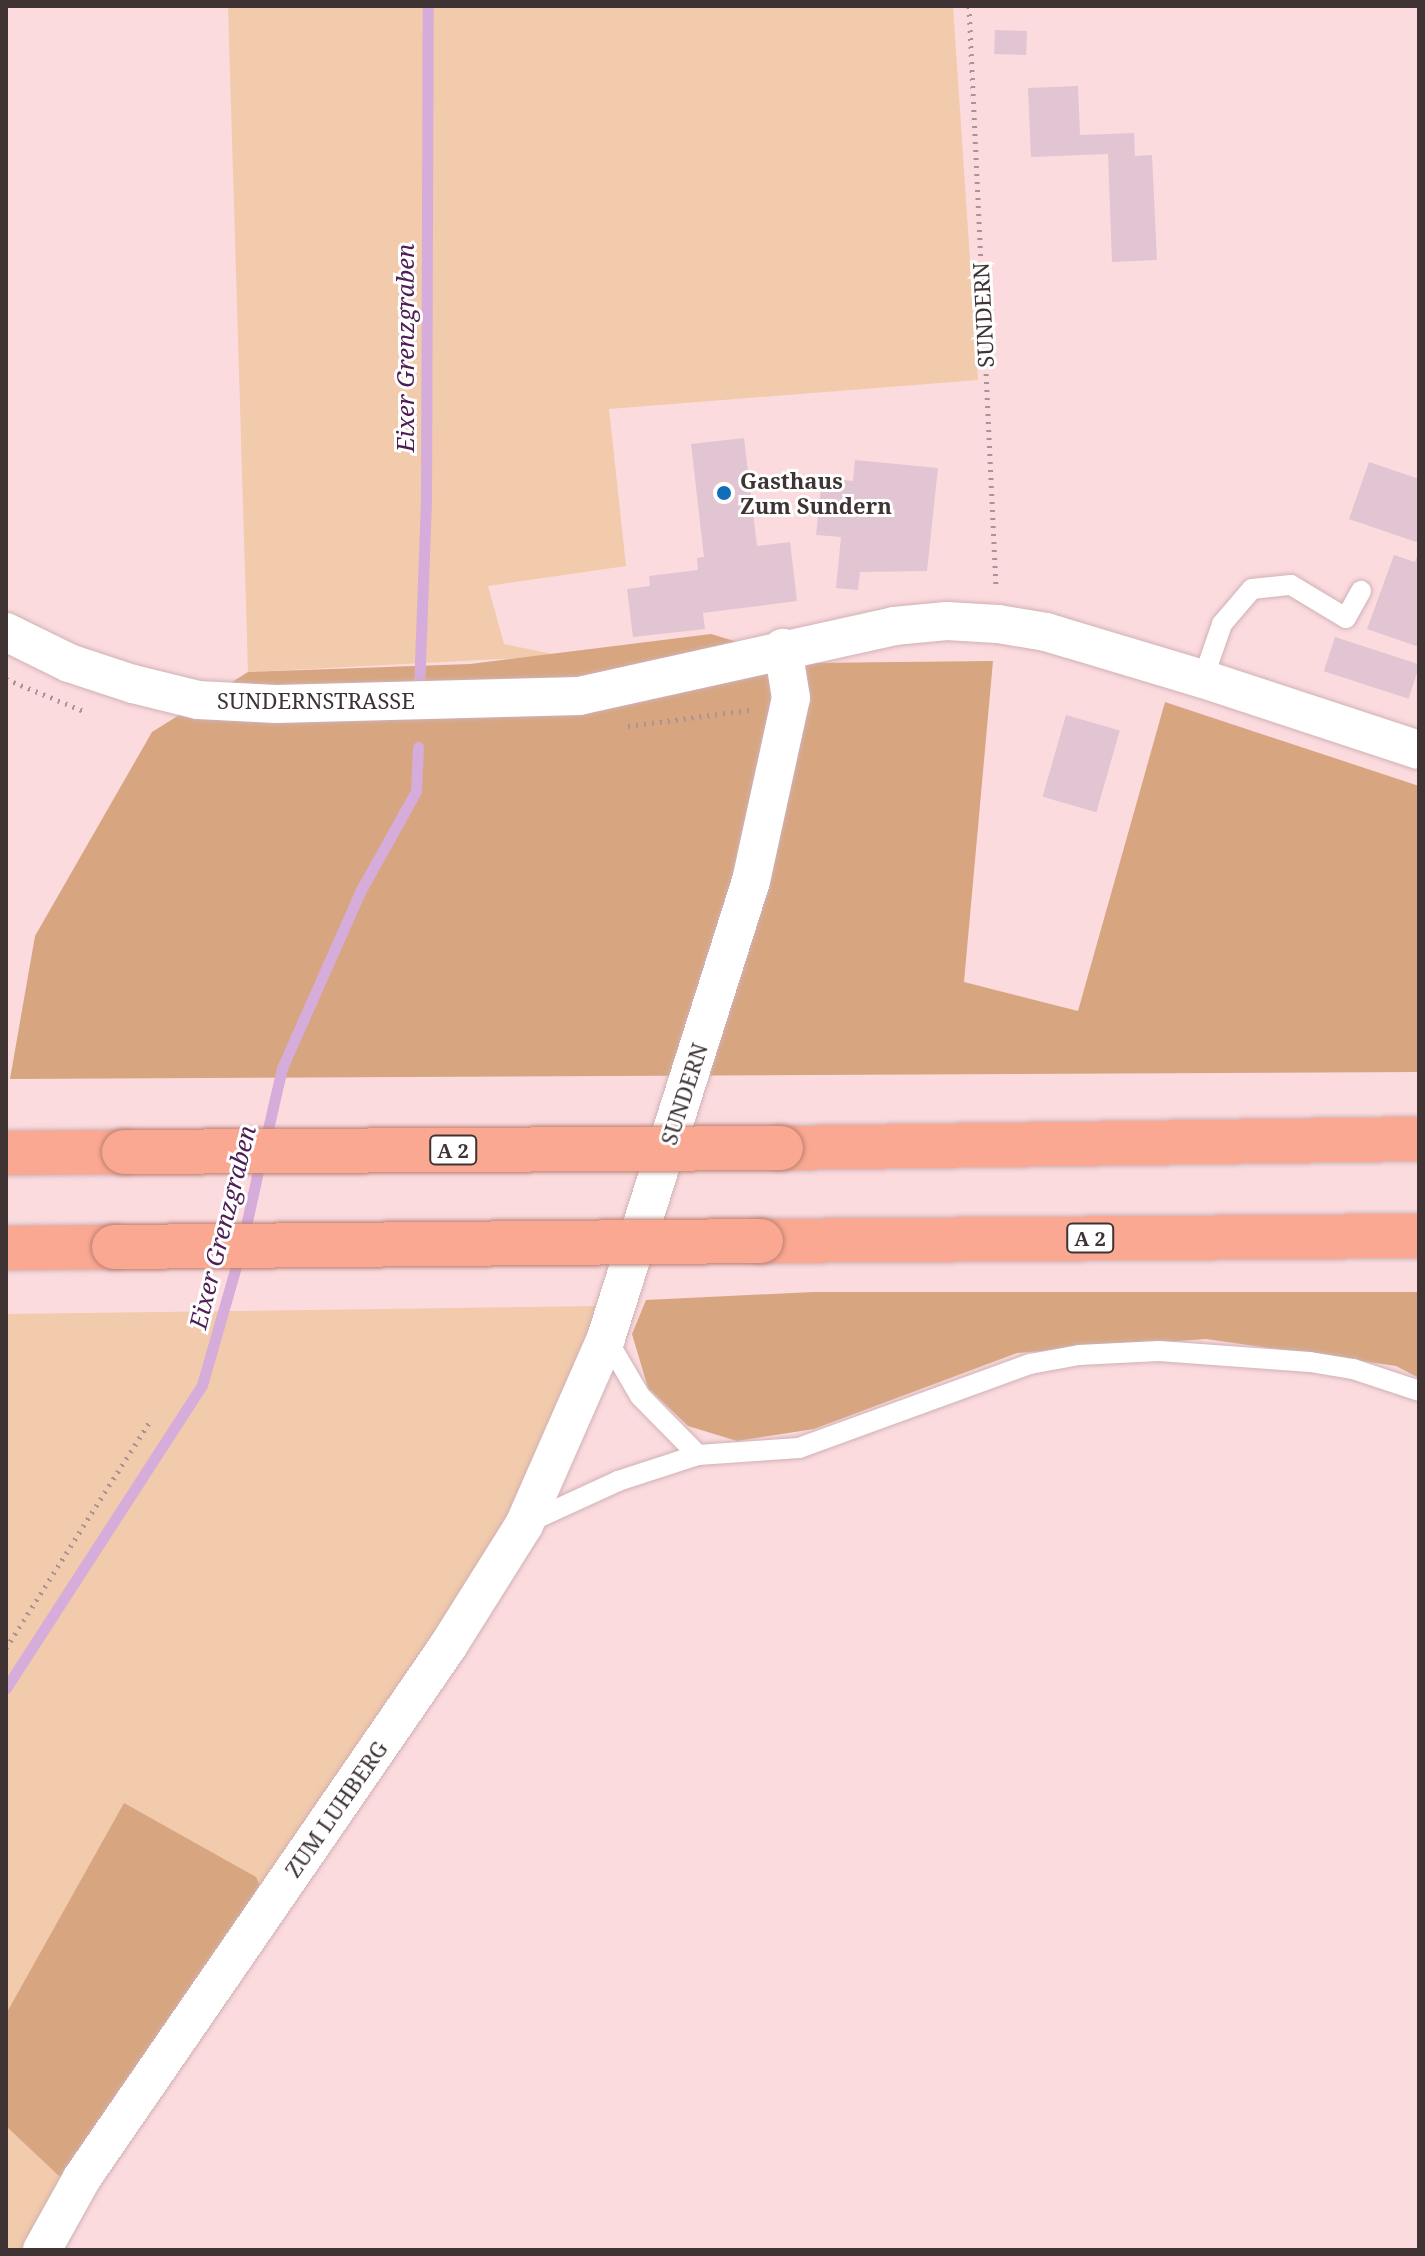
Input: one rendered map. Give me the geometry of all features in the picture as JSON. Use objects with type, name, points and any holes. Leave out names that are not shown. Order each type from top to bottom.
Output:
[{"type":"highway","name":"A 2","points":[[6,1153],[781,1148],[1419,1139]]},
{"type":"highway","name":"A 2","points":[[6,1248],[1419,1236]]},
{"type":"street","points":[[783,648],[894,626],[947,621],[998,624],[1046,632],[1203,679],[1419,750]]},
{"type":"street","name":"SUNDERNSTRASSE","points":[[6,632],[69,663],[198,700],[446,701],[608,692],[783,648]]},
{"type":"street","name":"SUNDERN","points":[[524,1525],[606,1338],[751,881],[791,698],[783,648]]},
{"type":"street","name":"ZUM LUHBERG","points":[[42,2250],[82,2178],[448,1646],[524,1525]]},
{"type":"lane","points":[[1203,679],[1222,624],[1252,589],[1291,585],[1346,618],[1361,591]]},
{"type":"lane","points":[[606,1338],[640,1396],[698,1455]]},
{"type":"lane","points":[[524,1525],[618,1481],[698,1455],[760,1455],[799,1448],[1030,1364],[1112,1352],[1310,1362],[1419,1391]]},
{"type":"path","name":"SUNDERN","points":[[969,6],[998,624]]},
{"type":"path","points":[[6,679],[97,714]]},
{"type":"path","points":[[623,727],[731,713],[791,698]]},
{"type":"path","points":[[6,1648],[149,1423]]},
{"type":"shaded area","points":[[228,6],[953,6],[978,380],[609,409],[626,566],[488,586],[504,644],[561,656],[248,672]]},
{"type":"shaded area","points":[[711,634],[807,663],[993,661],[964,982],[1078,1011],[1165,702],[1419,786],[1419,1072],[10,1079],[35,936],[152,732],[248,672],[470,664]]},
{"type":"shaded area","points":[[813,1292],[1419,1292],[1419,1378],[1396,1366],[1206,1339],[1017,1353],[814,1429],[737,1441],[688,1426],[648,1388],[632,1334],[646,1300]]},
{"type":"shaded area","points":[[603,1306],[495,1553],[28,2250],[6,2250],[6,1314]]},
{"type":"shaded area","points":[[124,1803],[256,1877],[263,1893],[71,2174],[59,2176],[6,2126],[6,2014]]},
{"type":"building","points":[[995,30],[1027,31],[1026,55],[994,54]]},
{"type":"building","points":[[1078,86],[1080,135],[1134,133],[1135,156],[1152,155],[1157,260],[1112,262],[1108,154],[1031,157],[1028,88]]},
{"type":"building","name":"Gasthaus Zum Sundern","points":[[744,438],[757,546],[790,542],[797,601],[703,613],[705,629],[633,637],[627,589],[650,586],[649,576],[698,570],[697,558],[704,557],[691,444]]},
{"type":"building","points":[[855,460],[938,468],[927,571],[860,572],[858,590],[836,588],[841,537],[816,535],[822,477],[853,481]]},
{"type":"building","points":[[1369,462],[1419,479],[1419,543],[1349,519]]},
{"type":"building","points":[[1419,550],[1419,647],[1367,629],[1394,555],[1415,562]]},
{"type":"building","points":[[1335,637],[1419,664],[1409,699],[1324,671]]},
{"type":"building","points":[[1066,715],[1120,730],[1096,812],[1043,797]]},
{"type":"waterway","name":"Eixer Grenzgraben","points":[[419,691],[426,501],[428,6]]},
{"type":"waterway","name":"Eixer Grenzgraben","points":[[265,1142],[282,1068],[361,890],[416,791],[418,747]]},
{"type":"waterway","name":"Eixer Grenzgraben","points":[[244,1235],[261,1158]]},
{"type":"waterway","name":"Eixer Grenzgraben","points":[[6,1688],[202,1385],[239,1256]]},
{"type":"place","name":"Gasthaus Zum Sundern","points":[[724,493]]}]
